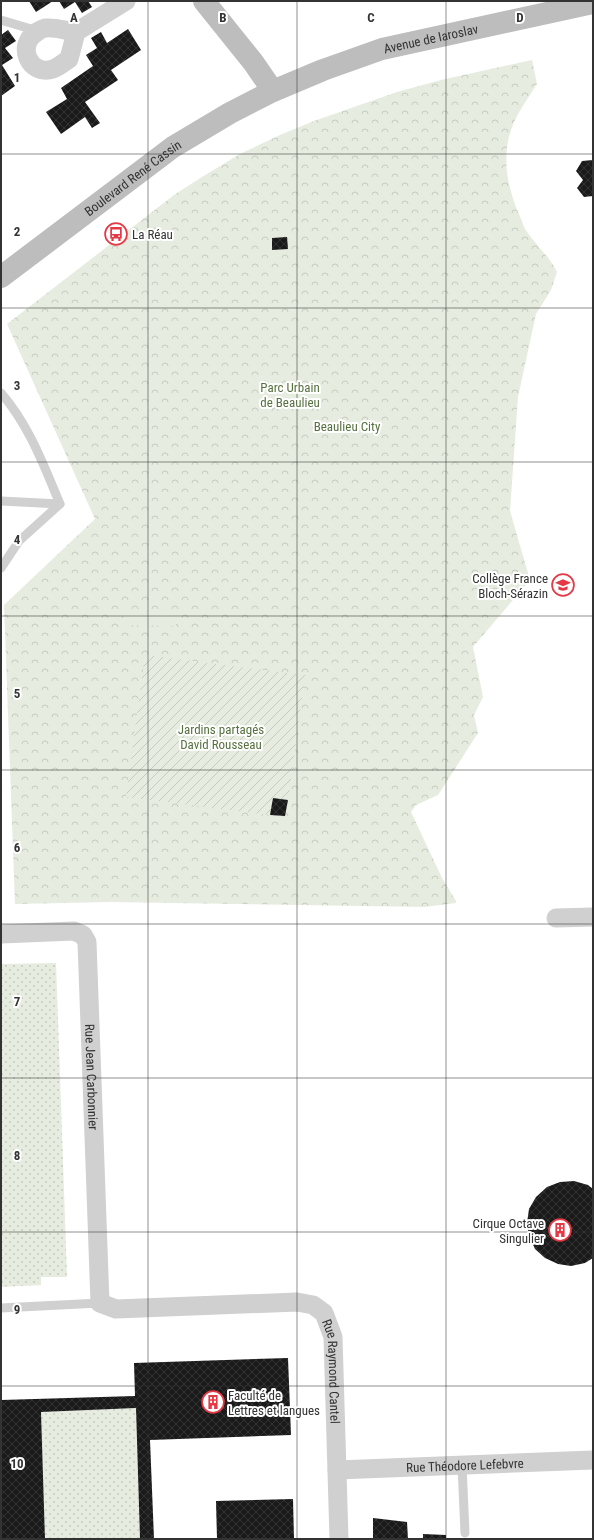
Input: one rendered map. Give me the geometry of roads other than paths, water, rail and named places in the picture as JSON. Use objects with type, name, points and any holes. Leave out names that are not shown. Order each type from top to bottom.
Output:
[{"type":"street","points":[[76,32],[69,59],[54,69],[42,71],[34,66],[28,56],[26,46],[31,36],[38,31],[45,27],[76,32],[126,1]]},
{"type":"street","points":[[204,1],[253,62],[273,91]]},
{"type":"street","name":"Avenue de Iaroslav","points":[[273,91],[323,70],[382,49],[593,3]]},
{"type":"street","name":"Boulevard René Cassin","points":[[1,277],[173,147],[230,113],[273,91]]},
{"type":"street","points":[[556,918],[593,917]]},
{"type":"street","name":"Rue Jean Carbonnier","points":[[1,934],[74,931],[83,935],[88,942],[100,1304]]},
{"type":"street","name":"Rue Raymond Cantel","points":[[100,1304],[116,1309],[290,1302],[313,1305],[324,1313],[333,1337],[339,1539]]},
{"type":"street","name":"Rue Théodore Lefebvre","points":[[337,1470],[593,1460]]},
{"type":"lane","points":[[1,20],[38,31]]},
{"type":"lane","points":[[1,393],[10,403],[37,449],[60,504]]},
{"type":"lane","points":[[1,501],[60,504]]},
{"type":"lane","points":[[1,568],[19,541],[60,504]]},
{"type":"lane","points":[[1,1308],[100,1304]]},
{"type":"lane","points":[[462,1465],[465,1533]]},
{"type":"place","name":"La Réau","points":[[116,234]]},
{"type":"place","name":"Collège France Bloch-Sérazin","points":[[563,585]]},
{"type":"place","name":"Cirque Octave Singulier","points":[[560,1230]]},
{"type":"place","name":"Faculté de Lettres et langues","points":[[213,1402]]},
{"type":"park label","name":"Parc Urbain de Beaulieu","points":[[290,394]]},
{"type":"park label","name":"Beaulieu City","points":[[347,426]]},
{"type":"park label","name":"Jardins partagés David Rousseau","points":[[221,736]]}]
